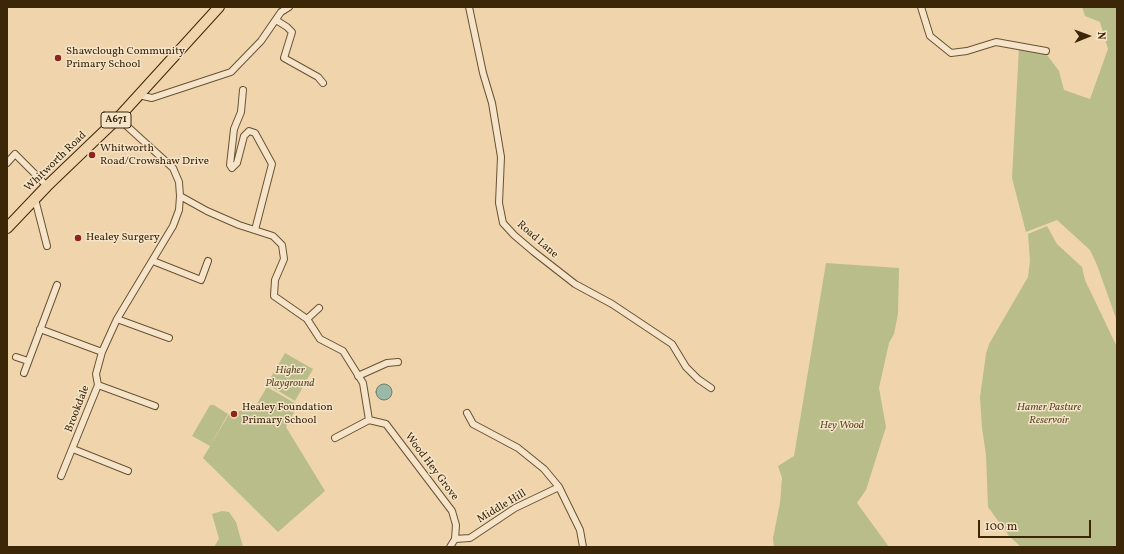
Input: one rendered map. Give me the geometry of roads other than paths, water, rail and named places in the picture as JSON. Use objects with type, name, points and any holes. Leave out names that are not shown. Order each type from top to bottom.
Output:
[{"type":"main road","name":"Whitworth Road","points":[[7,228],[47,186],[118,118],[219,7]]},
{"type":"street","points":[[138,95],[152,98],[231,72],[262,41],[281,12],[289,7]]},
{"type":"street","name":"Road Lane","points":[[469,7],[483,73],[492,103],[500,150],[501,180],[499,203],[503,223],[514,235],[574,284],[612,304],[672,344],[686,367],[698,379],[712,388]]},
{"type":"street","points":[[921,7],[930,36],[951,53],[967,51],[996,42],[1046,51]]},
{"type":"street","points":[[276,20],[292,32],[284,58],[318,77],[324,83]]},
{"type":"street","points":[[243,90],[241,112],[234,129],[230,165],[232,168],[237,163],[244,136],[250,131],[255,133],[272,164],[255,230]]},
{"type":"street","name":"Brookdale","points":[[61,476],[98,385],[96,374],[102,352],[117,319],[173,226],[179,210],[179,182],[174,168],[118,118]]},
{"type":"street","points":[[7,163],[15,154],[47,186]]},
{"type":"street","points":[[180,196],[207,211],[273,236],[282,245],[284,259],[275,280],[274,296],[307,319],[320,339],[343,351],[363,383],[369,420],[335,438]]},
{"type":"street","points":[[35,199],[48,246]]},
{"type":"street","points":[[153,261],[201,280],[208,261]]},
{"type":"street","points":[[24,373],[58,285]]},
{"type":"street","points":[[307,319],[319,308]]},
{"type":"street","points":[[117,319],[169,338]]},
{"type":"street","points":[[40,329],[102,352]]},
{"type":"street","points":[[16,357],[28,361]]},
{"type":"street","points":[[358,376],[387,363],[398,362]]},
{"type":"street","points":[[98,385],[155,406]]},
{"type":"street","points":[[467,413],[473,424],[523,452],[544,469],[559,487],[580,530],[583,547]]},
{"type":"street","name":"Wood Hey Grove","points":[[369,420],[386,424],[452,510],[456,525],[454,539],[450,547]]},
{"type":"street","name":"Brookdale","points":[[72,450],[128,471]]},
{"type":"street","name":"Middle Hill","points":[[454,539],[470,538],[515,508],[559,487]]},
{"type":"place","name":"Shawclough Community Primary School","points":[[58,58]]},
{"type":"place","name":"Whitworth Road/Crowshaw Drive","points":[[92,155]]},
{"type":"place","name":"Healey Surgery","points":[[78,238]]},
{"type":"place","name":"Healey Foundation Primary School","points":[[234,414]]},
{"type":"park label","name":"Higher Playground","points":[[290,377]]},
{"type":"park label","name":"Hamer Pasture Reservoir","points":[[1049,414]]},
{"type":"park label","name":"Hey Wood","points":[[842,426]]}]
